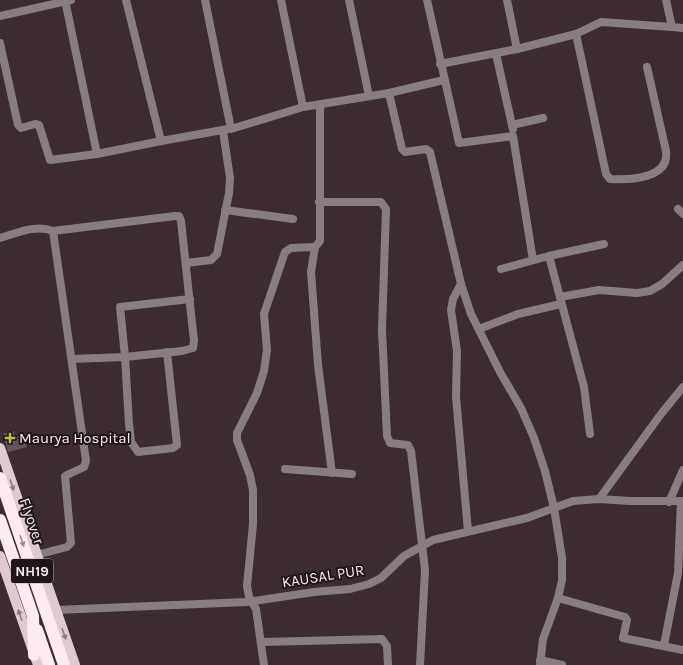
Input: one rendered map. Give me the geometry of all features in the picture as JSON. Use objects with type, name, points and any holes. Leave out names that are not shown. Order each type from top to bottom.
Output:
[{"type":"highway","name":"Flyover","points":[[0,478],[64,665]]},
{"type":"highway","name":"NH19","points":[[0,520],[49,665]]},
{"type":"highway","points":[[33,616],[36,660]]},
{"type":"main road","points":[[0,448],[75,665]]},
{"type":"main road","points":[[1,560],[4,581],[36,660]]},
{"type":"street","points":[[0,16],[67,0],[97,154]]},
{"type":"street","points":[[126,0],[161,141]]},
{"type":"street","points":[[186,263],[211,260],[215,258],[229,192],[230,178],[227,130],[205,0]]},
{"type":"street","points":[[281,0],[302,108]]},
{"type":"street","points":[[349,0],[369,96]]},
{"type":"street","points":[[427,0],[440,64],[459,143],[513,136]]},
{"type":"street","points":[[507,0],[517,49]]},
{"type":"street","points":[[666,0],[672,27]]},
{"type":"street","points":[[440,64],[496,54],[576,34],[600,22],[683,28]]},
{"type":"street","points":[[576,34],[606,174],[610,179],[627,179],[653,174],[658,171],[666,160],[666,151],[647,67]]},
{"type":"street","points":[[0,43],[18,125],[21,128],[35,124],[39,125],[50,160],[97,154],[227,130],[302,108],[389,93],[444,80]]},
{"type":"street","points":[[496,54],[512,125],[533,260]]},
{"type":"street","points":[[389,93],[402,149],[405,152],[426,149],[430,152],[461,284],[471,314],[500,372],[521,408],[534,438],[545,471],[554,508],[563,566],[558,598],[544,634],[540,663],[562,665]]},
{"type":"street","points":[[320,105],[320,241],[315,247],[311,266],[318,365],[332,473]]},
{"type":"street","points":[[512,125],[543,118]]},
{"type":"street","points":[[319,202],[381,202],[385,206],[382,330],[388,436],[391,444],[408,445],[411,448],[425,575],[420,665]]},
{"type":"street","points":[[225,210],[292,219]]},
{"type":"street","points":[[0,238],[33,229],[45,228],[53,231],[179,216],[181,220],[190,299],[194,346],[192,349],[125,357],[72,359]]},
{"type":"street","points":[[36,555],[67,547],[71,543],[64,476],[84,468],[86,463],[53,231]]},
{"type":"street","points":[[501,269],[548,256],[604,244]]},
{"type":"street","points":[[264,665],[262,642],[256,609],[248,594],[247,586],[253,530],[253,490],[250,475],[237,440],[237,433],[257,393],[264,371],[267,350],[264,314],[285,252],[291,248],[315,247]]},
{"type":"street","points":[[548,256],[584,387],[590,434]]},
{"type":"street","points":[[479,329],[518,314],[599,290],[637,293],[650,291],[662,284],[683,265]]},
{"type":"street","points":[[461,284],[453,299],[452,310],[457,351],[456,397],[468,531]]},
{"type":"street","points":[[168,352],[177,445],[173,448],[140,453],[134,450],[130,436],[120,307],[126,304],[190,299]]},
{"type":"street","points":[[599,499],[667,406],[683,387]]},
{"type":"street","points":[[285,469],[352,474]]},
{"type":"street","points":[[670,502],[683,470]]},
{"type":"street","name":"KAUSAL PUR","points":[[56,610],[252,601],[314,592],[350,589],[369,584],[381,578],[404,556],[422,545],[439,538],[527,518],[573,501],[599,499],[630,502],[682,501]]},
{"type":"street","points":[[664,645],[678,573],[682,501]]},
{"type":"street","points":[[558,598],[624,616],[627,620],[623,638],[683,650]]},
{"type":"street","points":[[262,642],[382,639],[387,646],[388,665]]},
{"type":"building","points":[[14,431],[15,437],[24,435],[27,447],[8,452],[3,434]]},
{"type":"place","name":"Maurya Hospital","points":[[10,438]]}]
